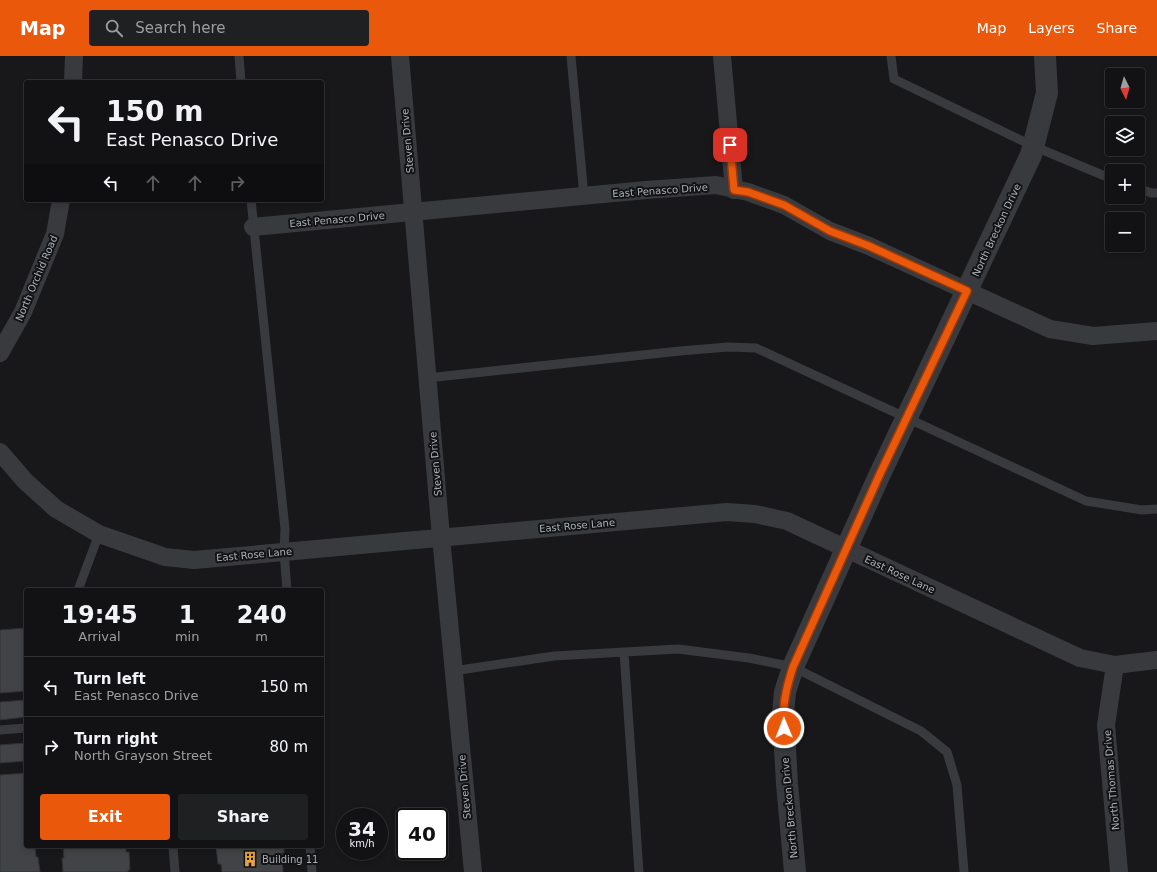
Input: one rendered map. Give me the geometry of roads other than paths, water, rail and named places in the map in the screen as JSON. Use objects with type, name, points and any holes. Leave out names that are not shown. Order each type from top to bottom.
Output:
[{"type":"street","points":[[73,80],[74,56]]},
{"type":"street","name":"Steven Drive","points":[[400,56],[441,537],[472,872]]},
{"type":"street","points":[[722,56],[734,190]]},
{"type":"street","name":"North Breckon Drive","points":[[795,872],[787,784],[783,714],[785,692],[793,667],[907,417],[1031,156],[1047,94],[1045,56]]},
{"type":"street","name":"East Penasco Drive","points":[[253,227],[584,196],[716,186],[748,192],[784,205],[830,231],[869,246],[1050,329],[1093,336],[1157,331]]},
{"type":"street","name":"North Orchid Road","points":[[0,353],[23,312],[55,234],[61,202]]},
{"type":"street","name":"East Rose Lane","points":[[0,452],[25,481],[56,509],[99,534],[165,557],[194,560],[726,512],[755,514],[787,521],[1080,658],[1115,665],[1157,660]]},
{"type":"street","name":"North Thomas Drive","points":[[1115,665],[1106,725],[1119,872]]},
{"type":"lane","points":[[239,56],[241,80]]},
{"type":"lane","points":[[571,56],[584,196]]},
{"type":"lane","points":[[891,56],[894,79],[1033,146],[1105,175]]},
{"type":"lane","points":[[1145,191],[1157,193]]},
{"type":"lane","points":[[251,202],[285,529],[284,552],[287,588]]},
{"type":"lane","points":[[427,378],[680,351],[728,347],[756,348],[1086,501],[1142,510],[1157,509]]},
{"type":"lane","points":[[79,588],[99,534]]},
{"type":"lane","points":[[453,671],[554,656],[678,649],[749,658],[793,667],[921,731],[947,752],[957,785],[964,872]]},
{"type":"lane","points":[[624,652],[639,872]]},
{"type":"lane","points":[[0,730],[24,728]]},
{"type":"lane","points":[[173,848],[175,872]]},
{"type":"lane","points":[[310,848],[312,872]]},
{"type":"place","name":"Building 11","points":[[250,859]]}]
